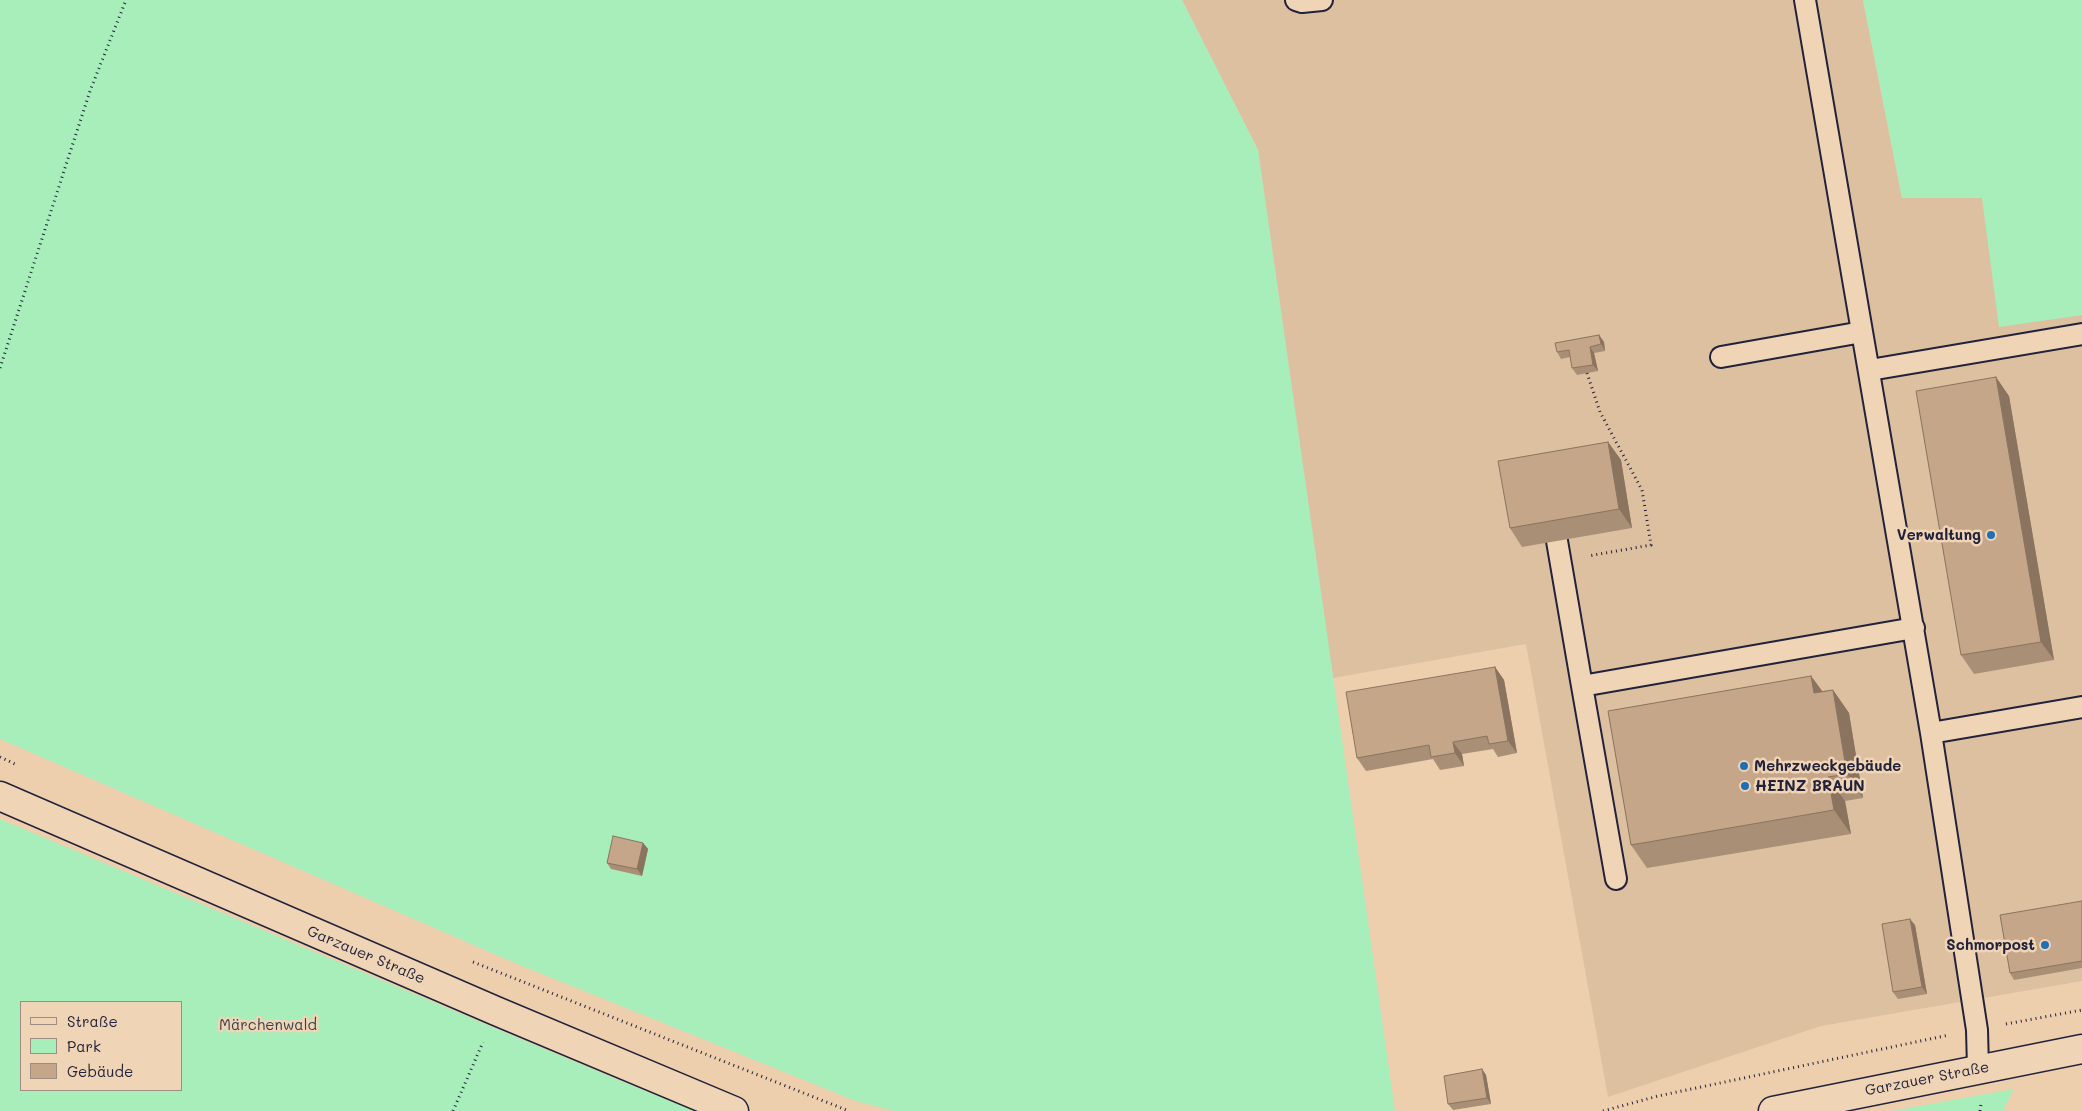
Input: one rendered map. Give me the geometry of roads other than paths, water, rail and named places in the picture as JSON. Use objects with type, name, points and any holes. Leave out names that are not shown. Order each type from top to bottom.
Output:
[{"type":"street","name":"Garzauer Straße","points":[[0,796],[496,1011],[734,1111]]},
{"type":"street","name":"Garzauer Straße","points":[[1773,1111],[1978,1068],[2082,1049]]},
{"type":"lane","points":[[1296,0],[1302,2],[1322,0]]},
{"type":"lane","points":[[1805,0],[1932,733],[1977,1030],[1978,1068]]},
{"type":"lane","points":[[1721,356],[1862,332]]},
{"type":"lane","points":[[1870,370],[2082,334]]},
{"type":"lane","points":[[1559,550],[1616,879]]},
{"type":"lane","points":[[1582,686],[1914,628]]},
{"type":"lane","points":[[1932,733],[2082,707]]},
{"type":"place","name":"Verwaltung","points":[[1991,535]]},
{"type":"place","name":"Mehrzweckgebäude","points":[[1744,766]]},
{"type":"place","name":"HEINZ BRAUN","points":[[1745,786]]},
{"type":"place","name":"Schmorpost","points":[[2045,945]]},
{"type":"park label","name":"Märchenwald","points":[[268,1025]]}]
